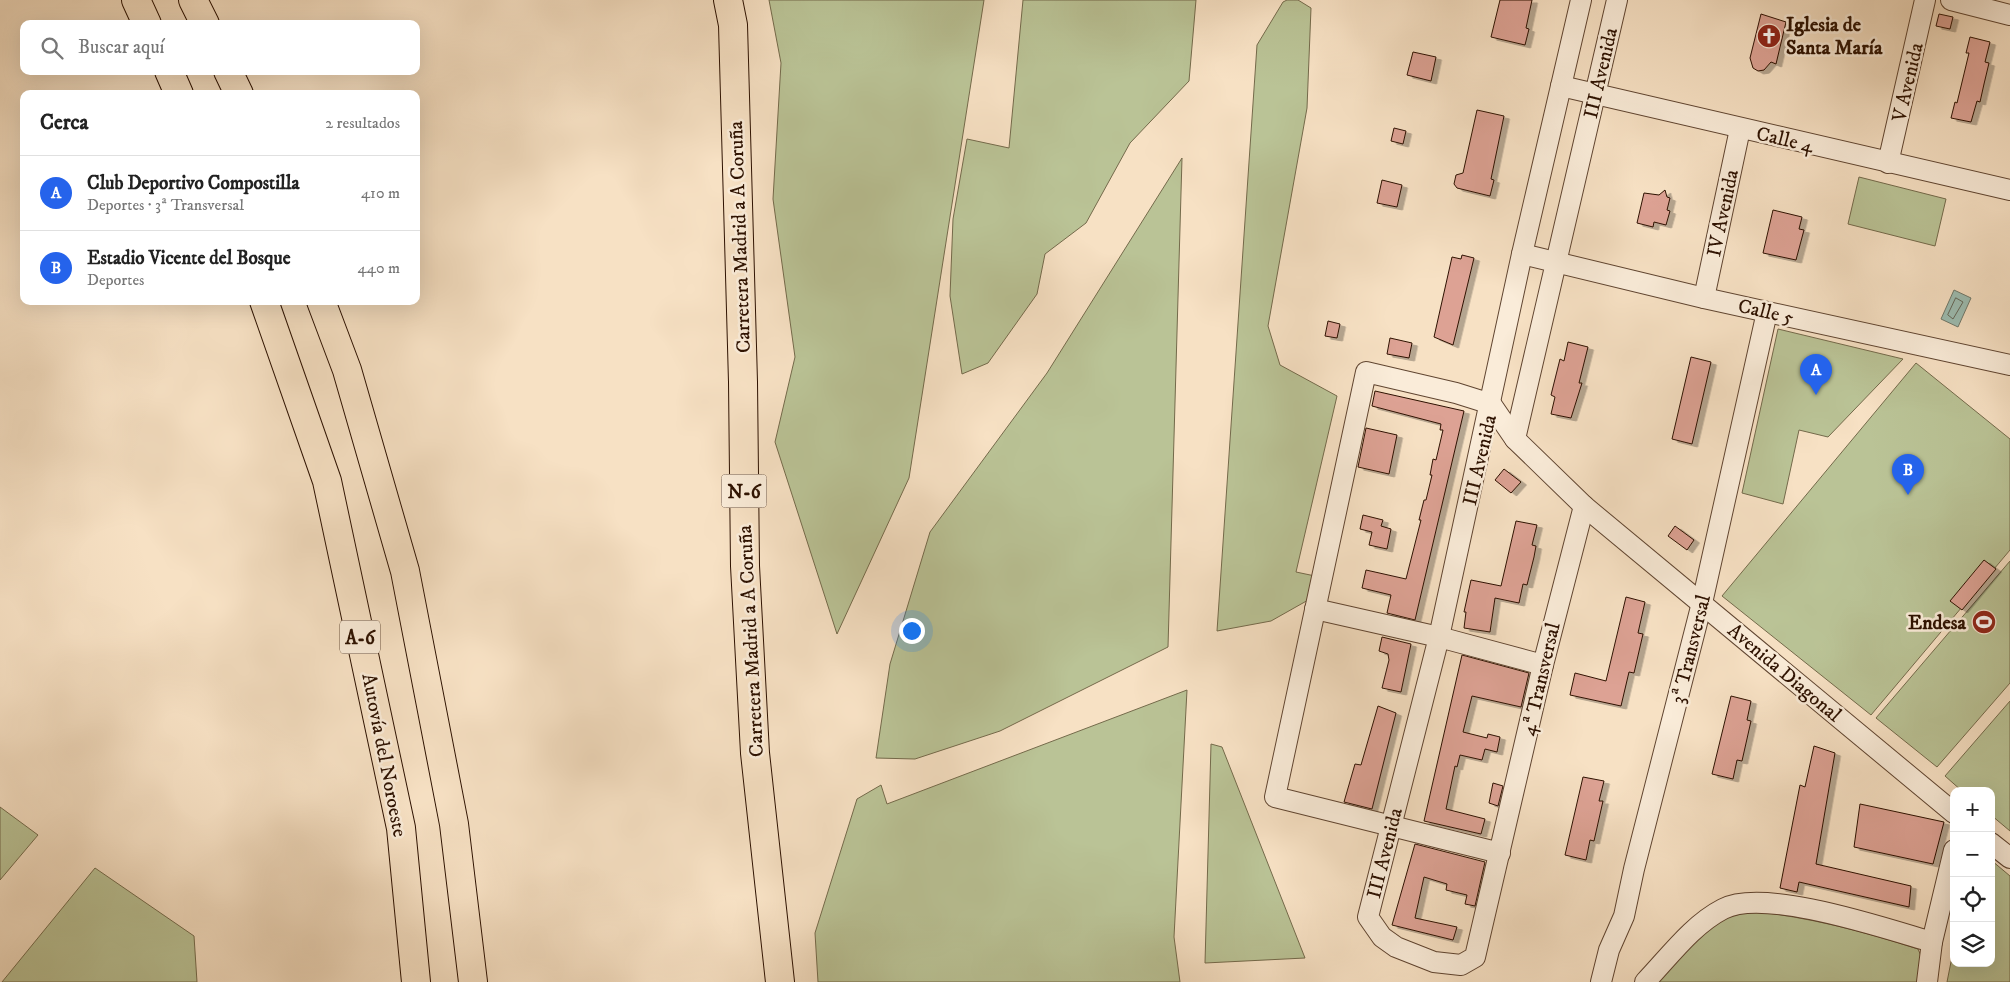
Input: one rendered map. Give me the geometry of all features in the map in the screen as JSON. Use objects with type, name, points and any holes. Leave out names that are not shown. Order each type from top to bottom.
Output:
[{"type":"highway","points":[[136,0],[145,20]]},
{"type":"highway","points":[[194,0],[203,20]]},
{"type":"highway","name":"Carretera Madrid a A Coruña","points":[[728,0],[733,25],[743,382],[745,566],[752,704],[755,753],[780,982]]},
{"type":"highway","points":[[170,75],[177,90]]},
{"type":"highway","points":[[230,75],[237,90]]},
{"type":"highway","name":"Autovía del Noroeste","points":[[265,305],[327,481],[401,828],[416,982]]},
{"type":"highway","points":[[323,305],[347,370],[405,571],[454,824],[473,982]]},
{"type":"street","name":"III Avenida","points":[[1466,962],[1461,965],[1434,962],[1396,947],[1382,937],[1368,917],[1439,637],[1522,254],[1581,0]]},
{"type":"street","name":"III Avenida","points":[[1516,439],[1618,0]]},
{"type":"street","name":"V Avenida","points":[[1888,164],[1925,0]]},
{"type":"street","points":[[1951,0],[2010,15]]},
{"type":"street","name":"Calle 4","points":[[1561,86],[1888,164],[2010,190]]},
{"type":"street","name":"IV Avenida","points":[[1704,298],[1740,129]]},
{"type":"street","name":"Calle 5","points":[[1522,254],[1558,261],[1704,298],[2010,365]]},
{"type":"street","name":"3ª Transversal","points":[[1601,982],[1609,950],[1624,916],[1634,869],[1702,603],[1767,312]]},
{"type":"street","points":[[1491,404],[1456,393],[1366,372],[1275,797],[1500,853]]},
{"type":"street","name":"Avenida Diagonal","points":[[1491,404],[1516,439],[1584,506],[1950,810]]},
{"type":"street","name":"4ª Transversal","points":[[1466,962],[1475,957],[1543,665],[1584,506]]},
{"type":"street","points":[[1315,609],[1439,637],[1543,665]]},
{"type":"street","points":[[1995,846],[2010,858]]},
{"type":"street","points":[[1927,982],[1932,942],[1950,867]]},
{"type":"street","points":[[1645,982],[1703,921],[1724,908],[1738,904],[1777,905],[1830,914],[1932,942]]},
{"type":"green space","points":[[769,0],[984,0],[909,478],[837,634],[775,442],[795,357],[773,199],[781,63]]},
{"type":"green space","points":[[1023,0],[1196,0],[1189,81],[1130,143],[1086,223],[1045,254],[1037,294],[988,363],[962,374],[950,296],[953,219],[967,139],[1009,148]]},
{"type":"green space","points":[[1298,0],[1311,8],[1307,108],[1268,326],[1280,365],[1337,396],[1296,572],[1315,576],[1310,599],[1271,621],[1217,631],[1257,45],[1283,2]]},
{"type":"green space","points":[[1182,158],[1168,647],[1000,731],[915,759],[876,758],[890,664],[930,532],[1047,373]]},
{"type":"green space","points":[[1859,177],[1946,199],[1935,246],[1848,224]]},
{"type":"green space","points":[[1778,329],[1903,359],[1828,437],[1799,430],[1783,504],[1742,493]]},
{"type":"green space","points":[[1916,363],[2010,439],[2010,550],[1871,715],[1722,596]]},
{"type":"green space","name":"Endesa","points":[[2010,561],[2010,683],[1937,767],[1876,718]]},
{"type":"green space","points":[[1187,690],[1174,937],[1180,982],[818,982],[815,933],[857,799],[881,785],[887,804]]},
{"type":"green space","points":[[2010,701],[2010,831],[1995,818],[1995,787],[1957,787],[1945,776]]},
{"type":"green space","points":[[1211,744],[1222,747],[1305,958],[1205,963]]},
{"type":"green space","points":[[0,807],[38,835],[0,880]]},
{"type":"green space","points":[[1995,863],[2010,876],[2010,982],[1947,982],[1950,967],[1995,967]]},
{"type":"green space","points":[[95,868],[194,936],[197,982],[2,982]]},
{"type":"green space","points":[[1751,911],[1835,926],[1877,936],[1918,949],[1921,956],[1917,982],[1655,982],[1708,926],[1729,917]]},
{"type":"water","points":[[1954,290],[1971,298],[1958,327],[1941,319]]},
{"type":"building","points":[[1500,0],[1532,0],[1526,28],[1529,29],[1525,45],[1491,37]]},
{"type":"building","name":"Iglesia de Santa María","points":[[1761,14],[1786,22],[1776,64],[1771,62],[1764,70],[1758,71],[1753,68],[1750,58]]},
{"type":"building","points":[[1939,14],[1953,17],[1950,29],[1936,26]]},
{"type":"building","points":[[1970,37],[1990,42],[1985,62],[1989,63],[1980,102],[1977,101],[1971,122],[1951,118],[1955,102],[1957,103],[1969,53],[1966,53]]},
{"type":"building","points":[[1413,52],[1436,57],[1431,81],[1407,75]]},
{"type":"building","points":[[1477,110],[1504,116],[1491,179],[1494,180],[1490,196],[1457,188],[1454,184],[1456,175],[1463,173]]},
{"type":"building","points":[[1394,128],[1406,131],[1403,144],[1391,141]]},
{"type":"building","points":[[1382,180],[1402,185],[1397,207],[1377,203]]},
{"type":"building","points":[[1665,190],[1667,197],[1670,198],[1667,210],[1670,211],[1666,225],[1654,222],[1653,227],[1637,223],[1644,193],[1659,195]]},
{"type":"building","points":[[1773,210],[1802,217],[1799,229],[1804,230],[1796,260],[1763,253]]},
{"type":"building","points":[[1462,255],[1474,258],[1453,345],[1434,337],[1452,257],[1461,259]]},
{"type":"building","points":[[1328,321],[1340,324],[1337,338],[1325,336]]},
{"type":"building","points":[[1390,338],[1412,343],[1409,358],[1387,354]]},
{"type":"building","points":[[1568,342],[1588,347],[1579,383],[1582,383],[1571,418],[1551,414],[1555,397],[1551,395],[1560,359],[1564,361]]},
{"type":"building","points":[[1691,357],[1711,362],[1692,444],[1672,439]]},
{"type":"building","points":[[1375,391],[1464,411],[1415,620],[1387,613],[1391,595],[1362,588],[1366,570],[1406,579],[1421,520],[1419,520],[1424,500],[1426,500],[1432,475],[1430,475],[1433,459],[1436,460],[1443,430],[1440,430],[1441,424],[1372,406]]},
{"type":"building","points":[[1366,428],[1397,435],[1389,474],[1358,467]]},
{"type":"building","points":[[1504,469],[1521,482],[1511,493],[1495,480]]},
{"type":"building","points":[[1363,515],[1383,520],[1381,526],[1391,529],[1387,549],[1369,545],[1372,532],[1360,529]]},
{"type":"building","points":[[1516,521],[1537,525],[1532,545],[1536,546],[1534,557],[1527,585],[1523,584],[1519,603],[1495,598],[1490,632],[1464,628],[1466,612],[1464,612],[1471,580],[1501,586]]},
{"type":"building","points":[[1675,526],[1694,540],[1687,550],[1668,536]]},
{"type":"building","points":[[1984,560],[1996,569],[1962,610],[1950,601]]},
{"type":"building","points":[[1626,597],[1645,602],[1638,633],[1643,634],[1634,673],[1629,672],[1621,706],[1570,695],[1575,673],[1606,681]]},
{"type":"building","points":[[1382,637],[1411,644],[1401,692],[1382,688],[1389,660],[1388,654],[1379,651]]},
{"type":"building","points":[[1462,655],[1529,673],[1521,707],[1472,696],[1463,732],[1487,738],[1488,734],[1500,737],[1497,752],[1485,749],[1482,760],[1460,755],[1457,767],[1455,766],[1446,809],[1485,819],[1481,834],[1424,821]]},
{"type":"building","points":[[1731,696],[1751,701],[1747,720],[1751,721],[1742,761],[1737,760],[1733,779],[1712,774]]},
{"type":"building","points":[[1378,706],[1396,713],[1372,809],[1344,802],[1355,764],[1361,765]]},
{"type":"building","points":[[1814,746],[1835,753],[1816,864],[1911,886],[1909,907],[1799,882],[1797,892],[1780,888],[1800,785],[1805,787]]},
{"type":"building","points":[[1583,777],[1604,781],[1599,801],[1603,801],[1594,841],[1590,840],[1586,860],[1565,855]]},
{"type":"building","points":[[1493,783],[1503,786],[1498,806],[1489,803]]},
{"type":"building","points":[[1860,804],[1944,822],[1933,864],[1854,847]]},
{"type":"building","points":[[1415,844],[1485,862],[1475,906],[1465,904],[1467,895],[1446,890],[1447,884],[1424,877],[1415,918],[1457,927],[1453,940],[1392,925]]},
{"type":"place","name":"Iglesia de Santa María","points":[[1769,36]]},
{"type":"place","name":"Club Deportivo Compostilla","points":[[1816,395]]},
{"type":"place","name":"Estadio Vicente del Bosque","points":[[1908,495]]},
{"type":"place","name":"Endesa","points":[[1984,622]]}]
